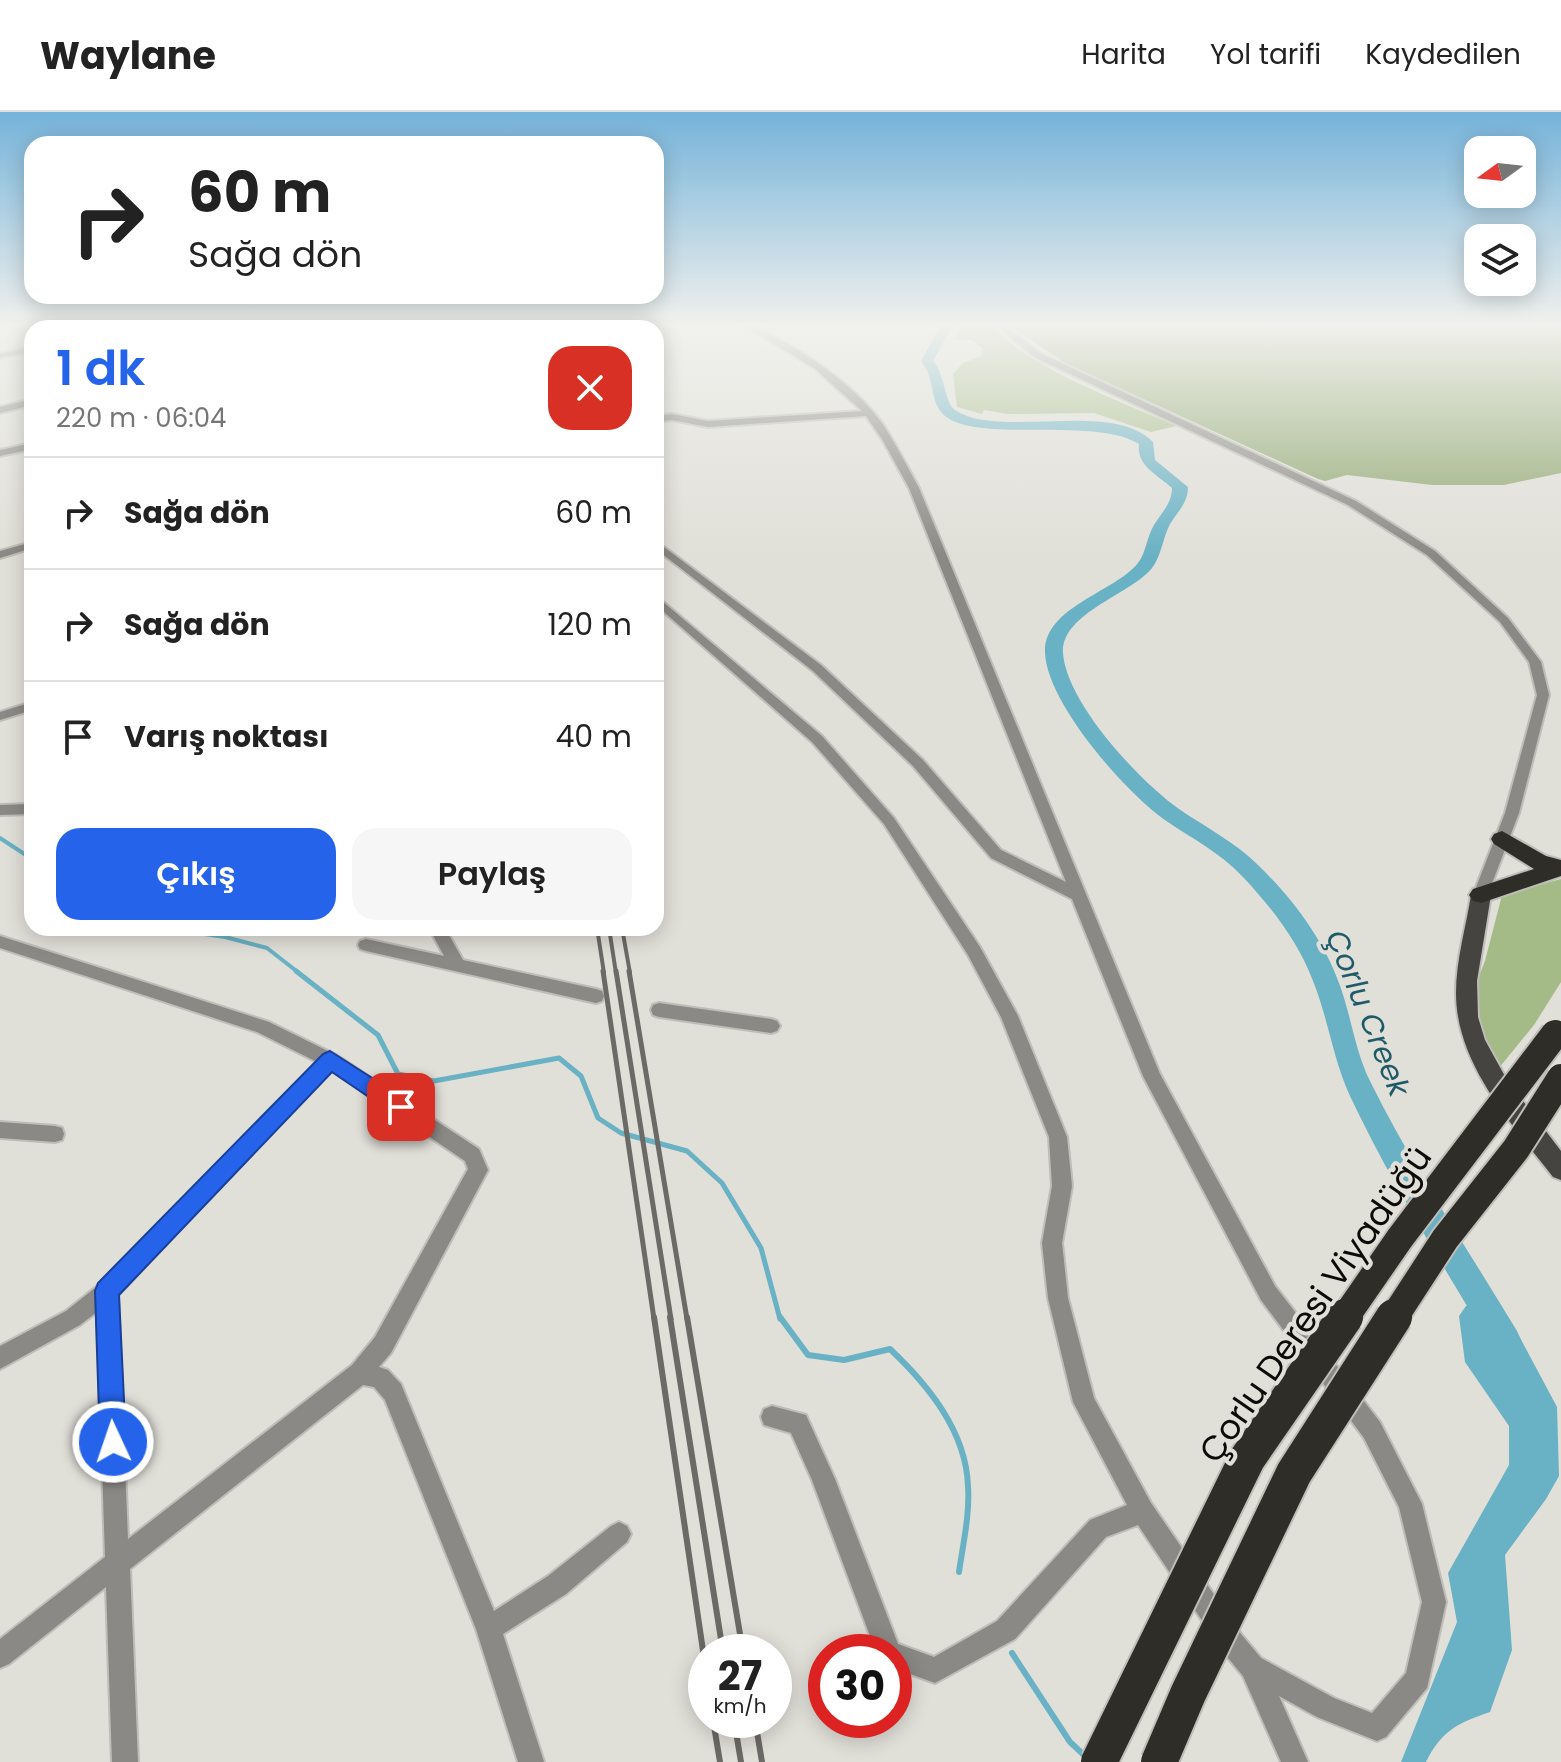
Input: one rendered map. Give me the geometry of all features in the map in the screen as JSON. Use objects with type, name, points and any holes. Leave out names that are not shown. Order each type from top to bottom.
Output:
[{"type":"highway","points":[[1502,839],[1539,862],[1561,868]]},
{"type":"highway","points":[[1481,895],[1561,868]]},
{"type":"highway","name":"Çorlu Deresi Viyadüğü","points":[[1099,1762],[1247,1459],[1400,1238],[1558,1029]]},
{"type":"highway","points":[[1159,1762],[1188,1694],[1294,1473],[1445,1239],[1516,1149],[1561,1078]]},
{"type":"main road","points":[[1481,895],[1465,995],[1469,1023],[1495,1084],[1561,1169]]},
{"type":"street","points":[[856,402],[869,413],[914,488],[1152,1076],[1268,1293],[1372,1430],[1410,1504],[1434,1602],[1418,1679],[1377,1728],[1326,1708],[1252,1667]]},
{"type":"street","points":[[1138,402],[1300,477],[1384,521],[1431,553],[1504,620],[1535,662],[1543,695],[1512,813],[1481,895]]},
{"type":"street","points":[[0,410],[24,404]]},
{"type":"street","points":[[664,418],[708,424],[869,413]]},
{"type":"street","points":[[0,453],[24,448]]},
{"type":"street","points":[[0,555],[24,548]]},
{"type":"street","points":[[664,550],[817,668],[918,763],[996,854],[1076,894]]},
{"type":"street","points":[[664,606],[797,721],[848,773],[889,821],[988,977],[1037,1079],[1058,1137],[1062,1186],[1052,1243],[1058,1298],[1084,1402],[1143,1511],[1232,1643],[1252,1667],[1295,1762]]},
{"type":"street","points":[[0,716],[24,708]]},
{"type":"street","points":[[0,810],[24,809]]},
{"type":"street","points":[[441,936],[456,963]]},
{"type":"street","points":[[0,942],[263,1027],[330,1060],[472,1155],[478,1170],[383,1345],[360,1373],[0,1655]]},
{"type":"street","points":[[366,945],[596,996]]},
{"type":"street","points":[[659,1010],[771,1026]]},
{"type":"street","points":[[0,1358],[73,1318],[107,1291],[330,1060]]},
{"type":"street","points":[[0,1130],[55,1134]]},
{"type":"street","points":[[107,1291],[125,1762]]},
{"type":"street","points":[[360,1373],[380,1378],[393,1392],[489,1629],[531,1762]]},
{"type":"street","points":[[772,1417],[798,1423],[819,1462],[882,1634]]},
{"type":"street","points":[[912,1661],[935,1670],[1006,1630],[1098,1528],[1143,1511]]},
{"type":"street","points":[[489,1629],[557,1585],[619,1534]]},
{"type":"green space","points":[[956,402],[1120,402],[1176,426],[1151,432],[1094,413],[1008,414],[984,410],[982,414],[957,407]]},
{"type":"green space","points":[[1150,402],[1561,402],[1561,473],[1504,485],[1432,485],[1347,475],[1325,481]]},
{"type":"green space","points":[[1561,879],[1561,982],[1534,1025],[1494,1074],[1469,1001],[1485,961],[1502,895]]},
{"type":"water","points":[[1466,1306],[1490,1312],[1519,1336],[1557,1407],[1559,1476],[1505,1555],[1512,1650],[1490,1712],[1452,1729],[1438,1742],[1426,1762],[1401,1762],[1457,1622],[1448,1573],[1509,1465],[1509,1426],[1465,1362],[1459,1316]]},
{"type":"waterway","name":"Çorlu Creek","points":[[943,402],[951,414],[971,421],[1084,426],[1131,433],[1146,442],[1146,457],[1150,463],[1180,487],[1180,498],[1161,526],[1145,566],[1070,619],[1057,634],[1054,652],[1063,690],[1080,720],[1133,777],[1170,813],[1203,833],[1249,869],[1300,929],[1326,981],[1354,1076],[1382,1134],[1506,1342]]},
{"type":"waterway","points":[[0,838],[24,854]]},
{"type":"waterway","points":[[218,936],[267,948],[299,973]]},
{"type":"waterway","points":[[296,971],[378,1035],[398,1074],[434,1081],[559,1058],[581,1076],[598,1118],[621,1133],[687,1151],[722,1183],[761,1248],[780,1319]]},
{"type":"waterway","points":[[780,1317],[808,1355],[844,1360],[890,1349],[931,1394],[952,1428],[966,1466],[968,1507],[959,1572]]},
{"type":"waterway","points":[[1012,1653],[1070,1742],[1084,1755]]},
{"type":"railway","points":[[598,936],[604,973]]},
{"type":"railway","points":[[610,936],[616,973]]},
{"type":"railway","points":[[623,936],[630,973]]},
{"type":"railway","points":[[603,971],[654,1319]]},
{"type":"railway","points":[[616,971],[671,1319]]},
{"type":"railway","points":[[629,971],[687,1319]]},
{"type":"railway","points":[[654,1317],[701,1634]]},
{"type":"railway","points":[[670,1317],[720,1634]]},
{"type":"railway","points":[[687,1317],[740,1634]]},
{"type":"railway","points":[[716,1738],[720,1762]]},
{"type":"railway","points":[[737,1738],[741,1762]]},
{"type":"railway","points":[[758,1738],[762,1762]]},
{"type":"route","points":[[113,1442],[107,1291],[122,1279],[330,1060],[401,1107]]}]
